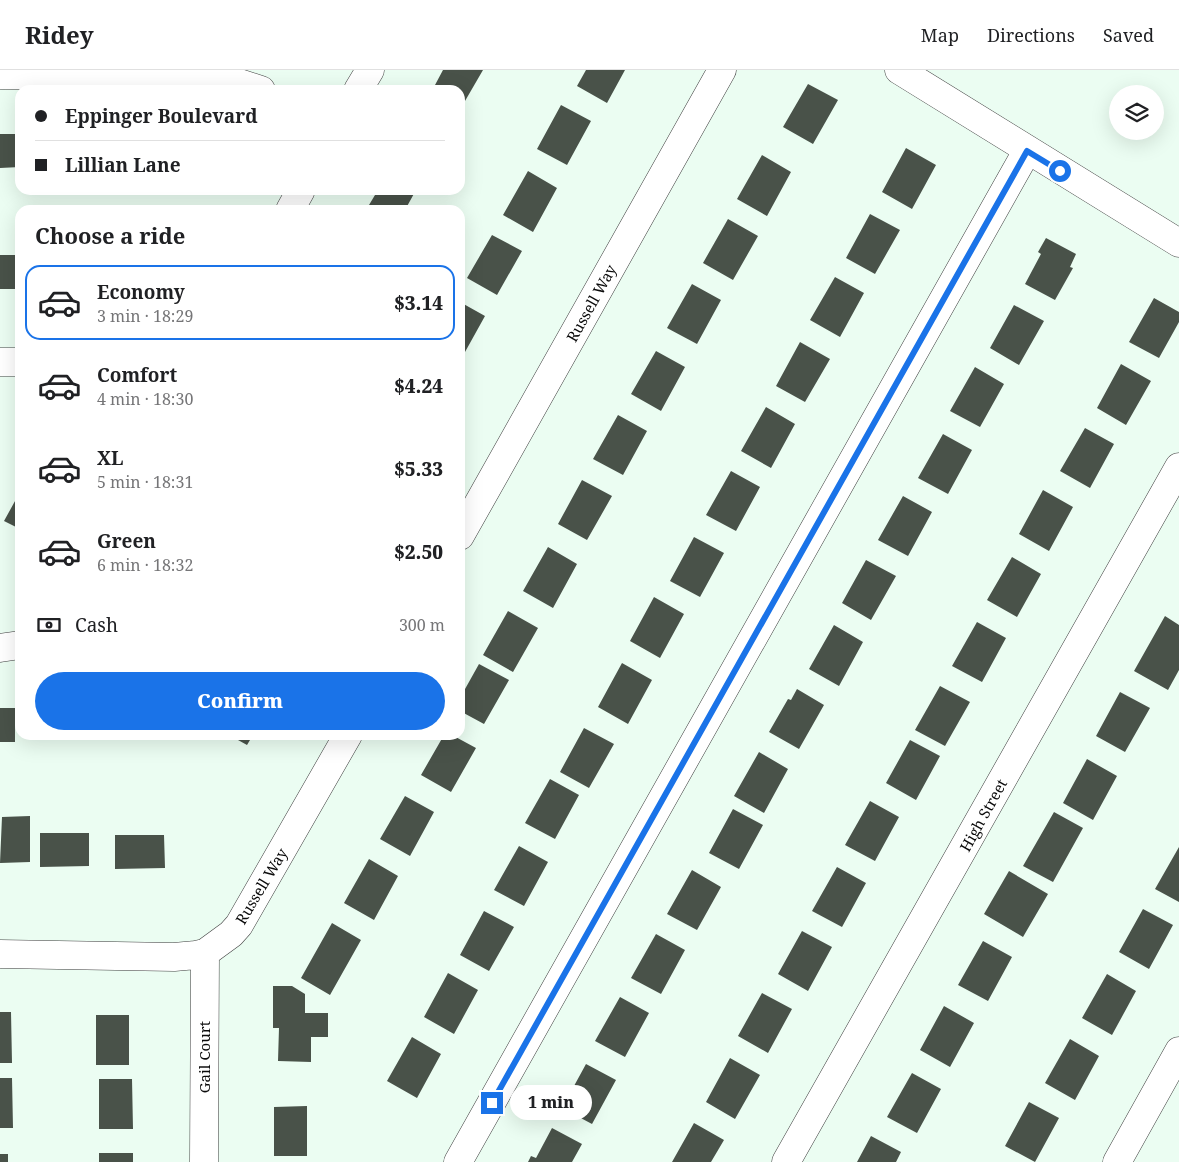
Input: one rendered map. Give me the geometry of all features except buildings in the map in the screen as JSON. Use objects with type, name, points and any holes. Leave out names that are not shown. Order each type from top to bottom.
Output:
[{"type":"street","points":[[361,85],[370,70]]},
{"type":"street","name":"Russell Way","points":[[465,527],[722,70]]},
{"type":"street","points":[[899,70],[1027,151],[1179,243]]},
{"type":"street","points":[[0,75],[197,76],[245,85]]},
{"type":"street","points":[[458,1162],[1027,151]]},
{"type":"street","points":[[0,362],[15,362]]},
{"type":"street","name":"High Street","points":[[786,1162],[1179,468]]},
{"type":"street","points":[[0,648],[15,645]]},
{"type":"street","name":"Russell Way","points":[[0,954],[174,957],[204,953],[231,934],[239,925],[345,740]]},
{"type":"street","name":"Gail Court","points":[[204,953],[204,1162]]},
{"type":"street","points":[[1117,1162],[1179,1051]]},
{"type":"route","points":[[492,1103],[1027,151],[1060,171]]}]
